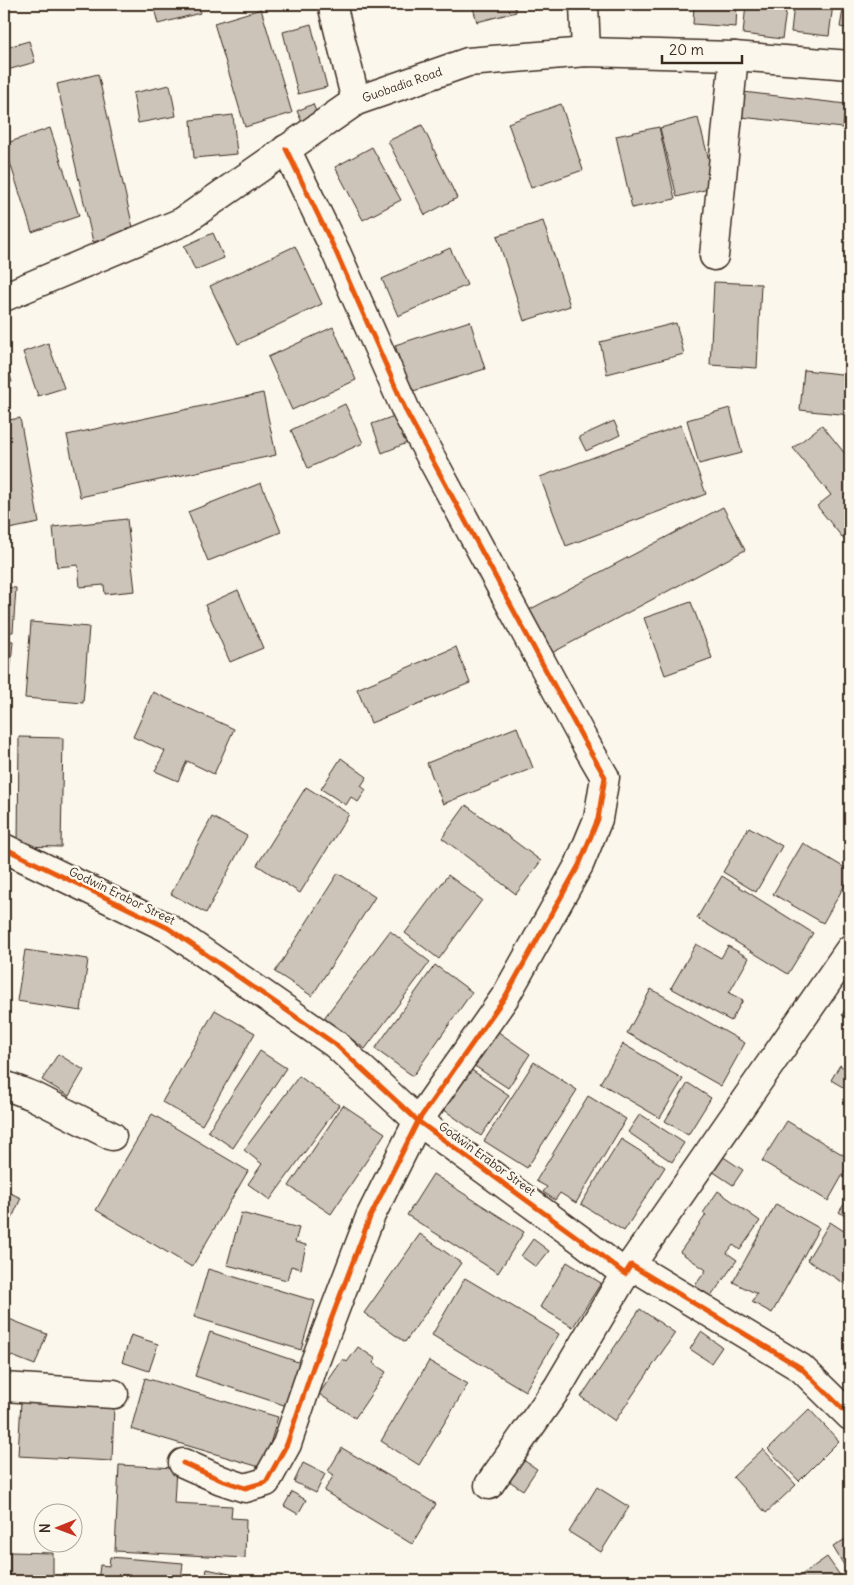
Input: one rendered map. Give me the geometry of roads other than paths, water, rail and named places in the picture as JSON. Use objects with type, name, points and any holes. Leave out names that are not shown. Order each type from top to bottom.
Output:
[{"type":"street","points":[[332,4],[356,101]]},
{"type":"street","points":[[584,4],[586,52]]},
{"type":"street","name":"Guobadia Road","points":[[4,297],[182,222],[356,101],[468,62],[586,52],[734,56],[850,65]]},
{"type":"street","points":[[714,256],[734,56]]},
{"type":"street","points":[[184,1463],[221,1480],[245,1488],[266,1482],[287,1444],[370,1217],[418,1121],[505,997],[580,865],[598,819],[604,777],[407,413],[336,252],[286,149]]},
{"type":"street","name":"Godwin Erabor Street","points":[[4,848],[168,928],[335,1044],[418,1121],[581,1240],[628,1270],[802,1368],[846,1401]]},
{"type":"street","points":[[489,1485],[558,1387],[628,1270],[850,949]]},
{"type":"street","points":[[4,1085],[33,1096],[112,1136]]},
{"type":"street","points":[[4,1387],[114,1394]]}]
